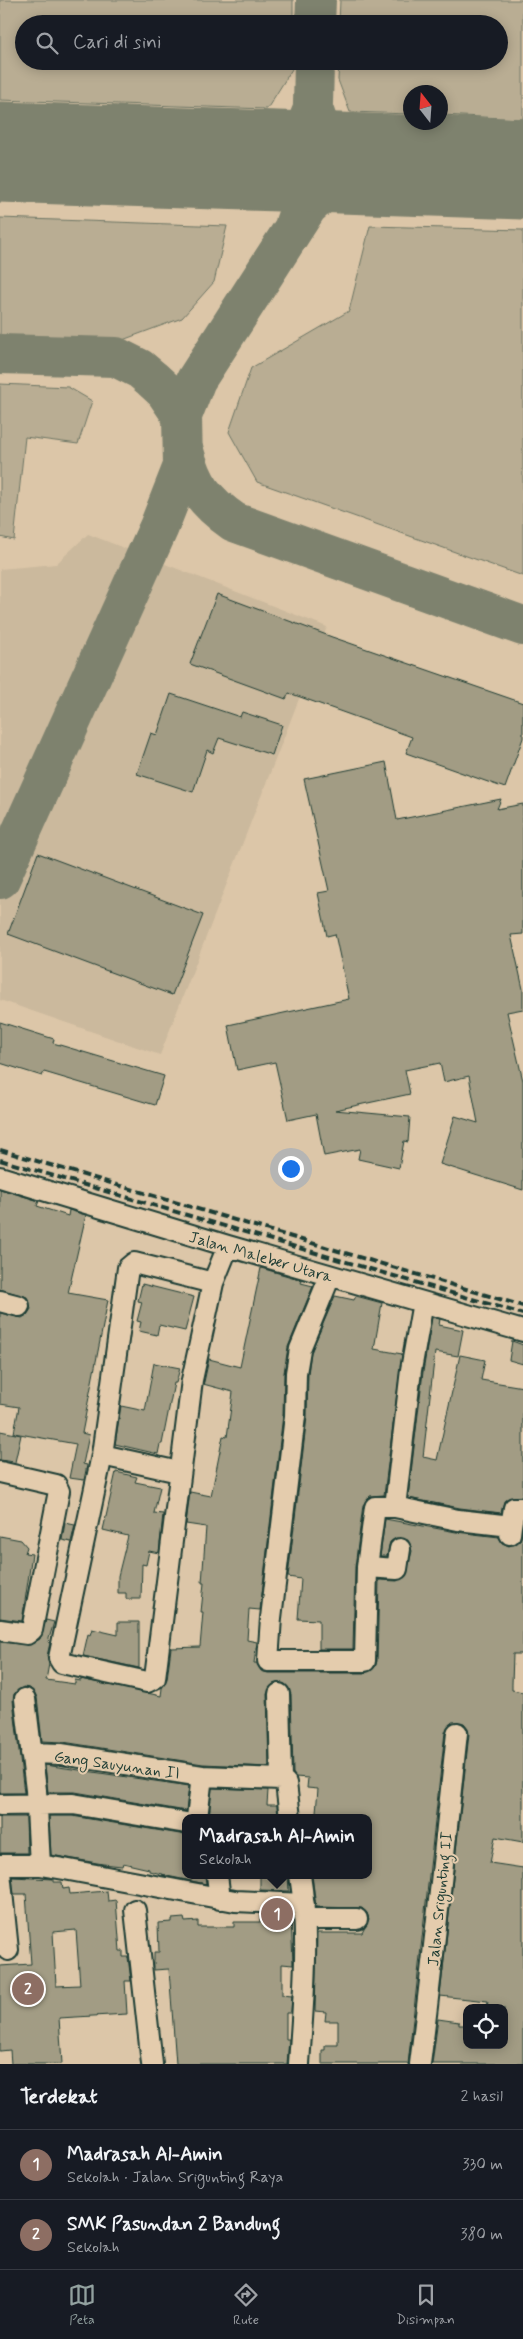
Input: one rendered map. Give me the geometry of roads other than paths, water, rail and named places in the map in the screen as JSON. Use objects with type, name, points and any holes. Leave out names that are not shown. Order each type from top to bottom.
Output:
[{"type":"street","name":"Jalan Maleber Utara","points":[[0,1177],[228,1246],[523,1331]]},
{"type":"street","points":[[213,1283],[134,1263],[130,1265],[114,1360],[102,1455],[59,1661],[65,1664],[147,1682],[156,1678],[179,1472],[192,1380],[213,1283],[228,1246]]},
{"type":"street","points":[[330,1276],[300,1349],[296,1373],[295,1416],[271,1618],[268,1661],[365,1661],[367,1568],[375,1507],[395,1507],[511,1530],[514,1508],[523,1508]]},
{"type":"street","points":[[395,1507],[412,1370],[424,1302]]},
{"type":"street","points":[[102,1455],[179,1472]]},
{"type":"street","points":[[0,1472],[56,1485],[59,1491],[32,1630],[27,1634],[0,1630]]},
{"type":"street","points":[[367,1568],[397,1569],[400,1549]]},
{"type":"street","points":[[279,1694],[281,1780],[286,1783],[290,1814]]},
{"type":"street","points":[[25,1699],[37,1803],[40,1866]]},
{"type":"street","name":"Jalan Srigunting II","points":[[420,2064],[442,1882],[445,1836],[457,1734]]},
{"type":"street","name":"Gang Sauyunan II","points":[[31,1753],[61,1754],[202,1776],[281,1780]]},
{"type":"street","name":"Gang Sauyunan II","points":[[197,1814],[202,1776]]},
{"type":"street","points":[[0,1805],[73,1804],[182,1822]]},
{"type":"street","points":[[0,1865],[40,1866],[220,1899],[357,1919]]},
{"type":"street","points":[[0,1872],[8,1950]]},
{"type":"street","points":[[217,1879],[220,1899]]},
{"type":"street","points":[[299,2064],[304,1976],[304,1911],[300,1879]]},
{"type":"street","points":[[135,1910],[152,2064]]},
{"type":"railway","points":[[0,1150],[523,1306]]},
{"type":"railway","points":[[0,1160],[523,1314]]},
{"type":"place","name":"Madrasah Al-Amin","points":[[277,1914]]},
{"type":"place","name":"SMK Pasundan 2 Bandung","points":[[28,1989]]}]
